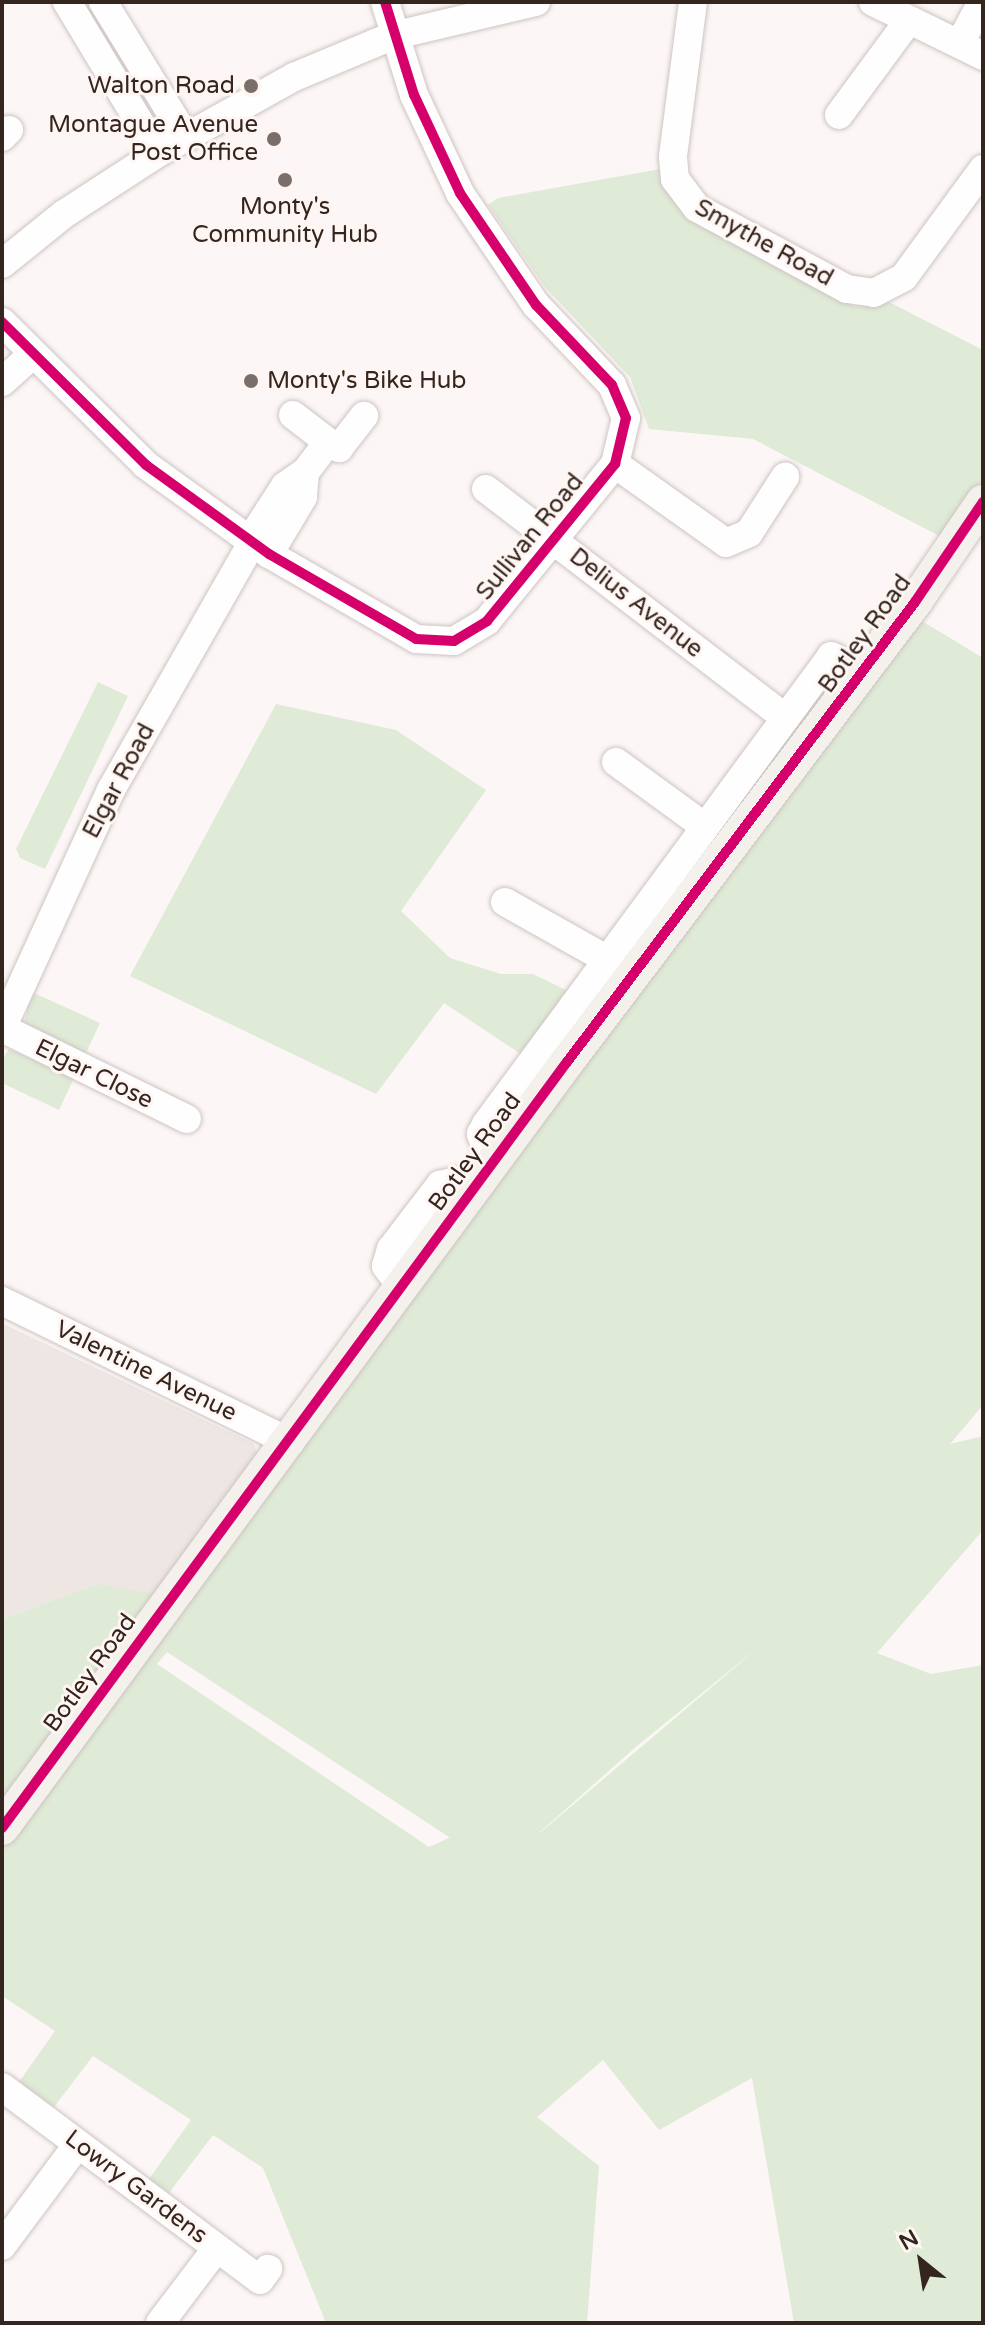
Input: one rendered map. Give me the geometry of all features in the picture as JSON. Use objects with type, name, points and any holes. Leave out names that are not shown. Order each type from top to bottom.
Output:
[{"type":"main road","name":"Botley Road","points":[[2,1828],[290,1442],[498,1156],[586,1014],[761,780],[863,671],[983,502]]},
{"type":"street","points":[[67,2],[158,153]]},
{"type":"street","points":[[103,2],[185,136]]},
{"type":"street","name":"Sullivan Road","points":[[2,322],[146,465],[257,545],[401,631],[435,644],[472,633],[487,621],[615,464],[626,434],[621,401],[536,305],[476,220],[440,152],[392,36],[385,2]]},
{"type":"street","points":[[2,264],[64,214],[158,153],[300,74],[392,36],[536,2]]},
{"type":"street","name":"Smythe Road","points":[[693,2],[673,157],[675,179],[697,208],[847,289],[874,293],[904,277],[983,169]]},
{"type":"street","points":[[873,2],[972,50],[982,2]]},
{"type":"street","points":[[839,115],[909,20]]},
{"type":"street","points":[[2,382],[32,355]]},
{"type":"street","points":[[293,415],[339,448],[364,416]]},
{"type":"street","name":"Elgar Road","points":[[2,1028],[111,790],[257,545],[285,486],[305,472],[328,442]]},
{"type":"street","points":[[615,464],[726,543],[749,533],[785,477]]},
{"type":"street","name":"Delius Avenue","points":[[486,489],[785,718]]},
{"type":"street","points":[[586,1014],[606,959],[705,827],[761,780],[785,718],[831,656],[863,671]]},
{"type":"street","points":[[616,762],[705,827]]},
{"type":"street","points":[[505,902],[606,959]]},
{"type":"street","name":"Elgar Close","points":[[2,1028],[187,1119]]},
{"type":"street","name":"Valentine Avenue","points":[[2,1301],[290,1442]]},
{"type":"street","name":"Lowry Gardens","points":[[2,2087],[260,2280],[268,2269]]},
{"type":"street","points":[[2,2246],[78,2144]]},
{"type":"street","points":[[160,2323],[217,2248]]},
{"type":"shaded area","points":[[2,1323],[254,1444],[259,1458],[151,1599],[97,1584],[2,1619]]},
{"type":"green space","points":[[666,168],[683,211],[855,306],[887,301],[983,350],[983,491],[947,540],[753,439],[649,429],[630,377],[545,287],[488,205],[498,198]]},
{"type":"green space","points":[[917,618],[983,658],[983,1405],[950,1444],[983,1436],[983,1530],[877,1653],[931,1674],[983,1665],[983,2323],[794,2323],[752,2078],[659,2130],[603,2060],[537,2117],[599,2166],[587,2323],[326,2323],[263,2168],[213,2135],[169,2193],[149,2179],[191,2120],[93,2056],[54,2107],[19,2082],[55,2031],[2,1996],[2,1619],[97,1584],[154,1594]],"holes":[[[760,1646],[541,1832],[540,1832],[637,1746]],[[167,1652],[449,1837],[449,1838],[429,1847],[157,1664]]]},
{"type":"green space","points":[[98,682],[128,696],[45,869],[20,858],[16,849]]},
{"type":"green space","points":[[276,704],[396,730],[486,790],[401,911],[450,958],[501,974],[533,974],[570,992],[524,1056],[444,1003],[376,1094],[130,976]]},
{"type":"green space","points":[[32,992],[100,1023],[86,1053],[24,1023]]},
{"type":"green space","points":[[9,1049],[74,1078],[59,1110],[2,1083],[2,1059]]},
{"type":"cycle path","points":[[2,322],[146,465],[269,554],[416,639],[454,641],[487,621],[615,464],[626,418],[612,385],[536,305],[460,193],[414,95],[385,2]]},
{"type":"cycle path","points":[[2,1828],[567,1062],[915,602],[983,502]]},
{"type":"place","name":"Walton Road","points":[[251,86]]},
{"type":"place","name":"Montague Avenue Post Office","points":[[274,139]]},
{"type":"place","name":"Monty's Community Hub","points":[[285,180]]},
{"type":"place","name":"Monty's Bike Hub","points":[[251,381]]}]
